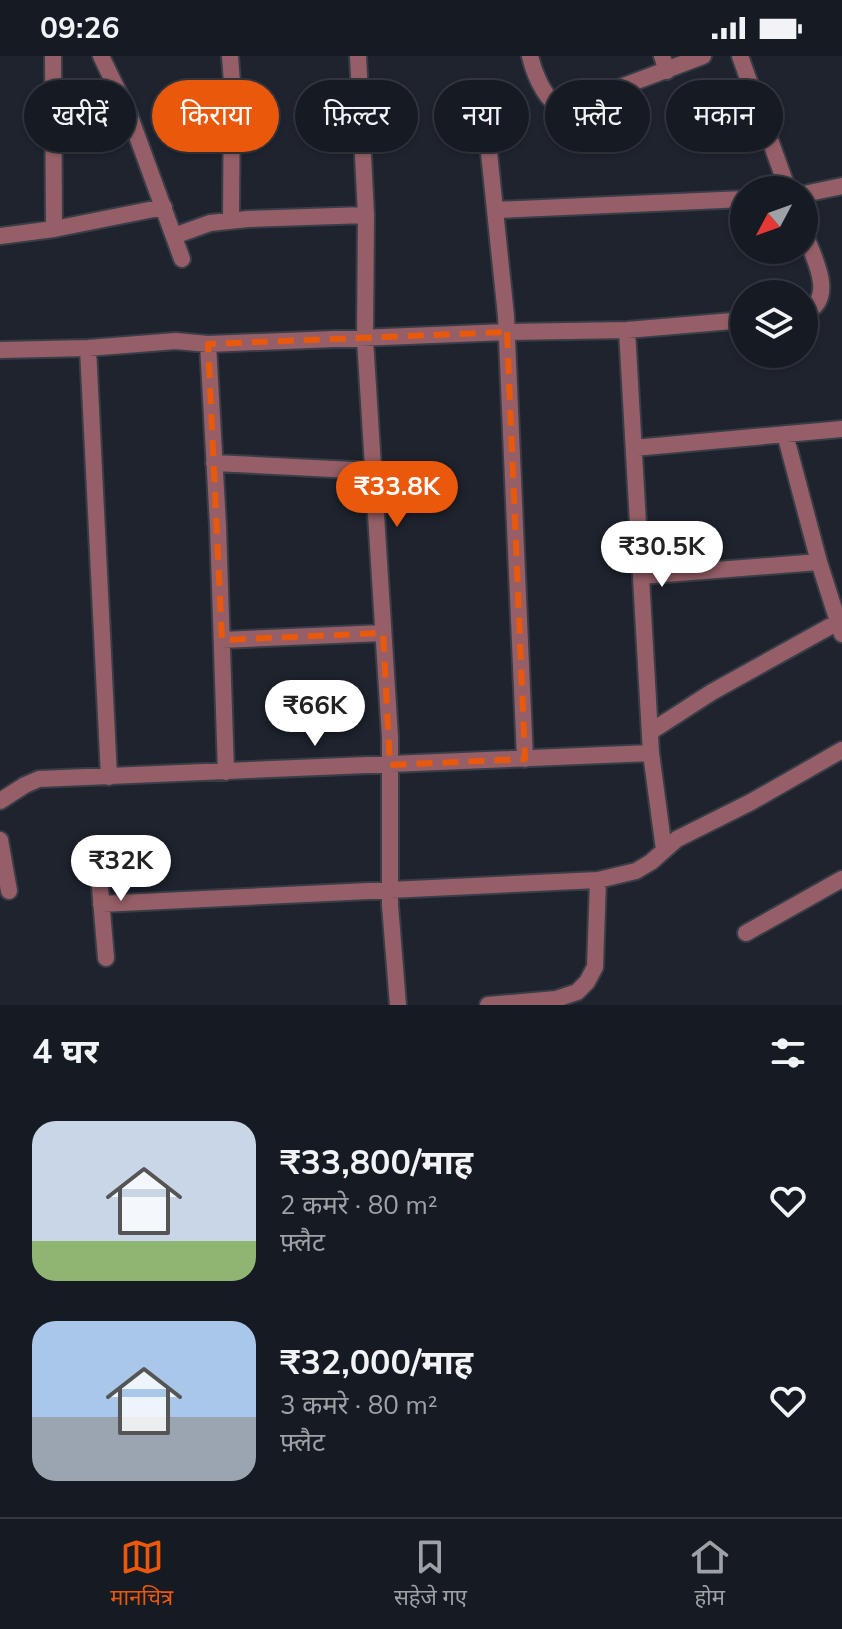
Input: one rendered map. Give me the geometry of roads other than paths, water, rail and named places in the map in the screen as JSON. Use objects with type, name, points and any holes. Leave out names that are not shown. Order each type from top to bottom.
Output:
[{"type":"street","points":[[53,56],[53,80]]},
{"type":"street","points":[[101,56],[113,80]]},
{"type":"street","points":[[230,56],[231,221]]},
{"type":"street","points":[[358,56],[366,215],[365,339],[390,765],[390,890],[398,1005]]},
{"type":"street","points":[[530,56],[534,71],[547,94],[555,103],[564,106],[576,104],[664,64],[703,56]]},
{"type":"street","points":[[740,56],[783,176]]},
{"type":"street","points":[[136,133],[182,259]]},
{"type":"street","points":[[54,152],[54,229]]},
{"type":"street","points":[[489,152],[507,332],[525,759]]},
{"type":"street","points":[[818,191],[842,186]]},
{"type":"street","points":[[496,210],[730,200]]},
{"type":"street","points":[[0,236],[54,229],[164,207]]},
{"type":"street","points":[[174,236],[210,223],[366,215]]},
{"type":"street","points":[[816,264],[822,279],[822,294],[818,301]]},
{"type":"street","points":[[0,350],[88,348],[176,341],[208,344],[627,330],[730,321]]},
{"type":"street","points":[[627,330],[651,753],[664,850]]},
{"type":"street","points":[[208,344],[226,772]]},
{"type":"street","points":[[88,348],[109,777]]},
{"type":"street","points":[[634,448],[842,429]]},
{"type":"street","points":[[650,732],[712,692],[840,628],[785,434]]},
{"type":"street","points":[[214,463],[373,471]]},
{"type":"street","points":[[641,576],[819,562]]},
{"type":"street","points":[[222,640],[383,633]]},
{"type":"street","points":[[101,904],[598,880],[636,871],[677,839],[751,802],[842,750]]},
{"type":"street","points":[[0,801],[39,779],[651,753]]},
{"type":"street","points":[[0,840],[9,891]]},
{"type":"street","points":[[97,852],[106,958]]},
{"type":"street","points":[[746,933],[842,879]]},
{"type":"street","points":[[488,1005],[556,999],[577,992],[587,982],[595,967],[598,880]]}]
